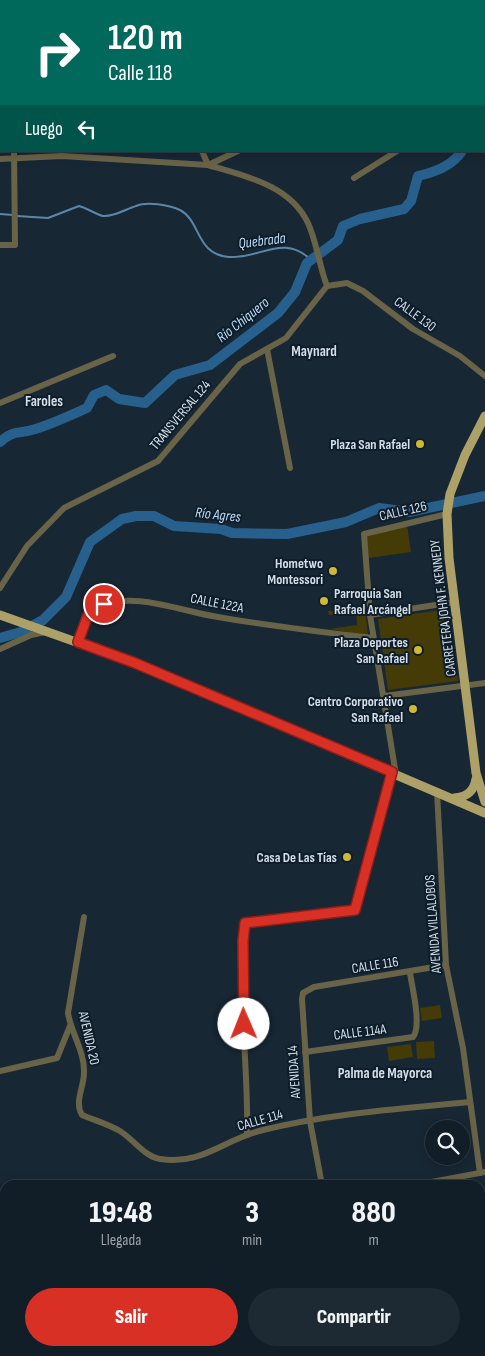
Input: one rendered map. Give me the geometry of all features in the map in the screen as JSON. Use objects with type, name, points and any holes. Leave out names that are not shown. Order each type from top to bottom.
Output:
[{"type":"main road","name":"CARRETERA JOHN F. KENNEDY","points":[[484,799],[476,773],[447,538],[450,494],[465,455],[485,416]]},
{"type":"main road","points":[[0,615],[135,663],[454,798],[485,813]]},
{"type":"main road","points":[[454,798],[468,794],[474,788],[476,773]]},
{"type":"street","points":[[0,245],[15,244],[14,152]]},
{"type":"street","points":[[107,152],[109,160]]},
{"type":"street","points":[[202,152],[208,166]]},
{"type":"street","points":[[208,166],[236,152]]},
{"type":"street","points":[[354,178],[395,152]]},
{"type":"street","points":[[0,160],[62,156],[208,166],[271,186],[297,205],[308,224],[327,286]]},
{"type":"street","points":[[228,157],[227,164],[230,172]]},
{"type":"street","name":"CALLE 130","points":[[327,286],[347,283],[363,291],[413,329],[460,356],[485,376]]},
{"type":"street","name":"TRANSVERSAL 124","points":[[0,588],[27,546],[64,508],[158,461],[240,364],[286,338],[327,286]]},
{"type":"street","points":[[266,349],[290,468]]},
{"type":"street","points":[[0,403],[113,356]]},
{"type":"street","name":"CALLE 126","points":[[370,615],[364,534],[448,511]]},
{"type":"street","name":"CALLE 122A","points":[[78,642],[91,611],[104,604],[130,601],[164,605],[215,617],[373,638]]},
{"type":"street","points":[[247,1135],[249,1093],[244,1070],[243,960],[245,923],[355,910],[394,774],[384,696],[370,615],[455,602]]},
{"type":"street","points":[[0,649],[43,630]]},
{"type":"street","points":[[384,696],[485,683]]},
{"type":"street","name":"AVENIDA VILLALOBOS","points":[[437,791],[446,965],[464,1048],[470,1102],[482,1172]]},
{"type":"street","name":"AVENIDA 20","points":[[78,1106],[85,1072],[83,1058],[70,1026],[68,1013],[84,917]]},
{"type":"street","name":"CALLE 116","points":[[308,989],[410,973],[446,965]]},
{"type":"street","name":"CALLE 114A","points":[[305,1052],[414,1037],[417,1032],[410,973]]},
{"type":"street","name":"AVENIDA 14","points":[[308,989],[303,993],[302,999],[305,1052],[310,1120],[321,1180]]},
{"type":"street","points":[[0,1071],[57,1058],[70,1026]]},
{"type":"street","name":"CALLE 114","points":[[78,1106],[82,1115],[122,1132],[150,1156],[181,1161],[197,1158],[247,1135],[310,1120],[470,1102]]},
{"type":"street","points":[[441,1180],[482,1172]]},
{"type":"shaded area","points":[[407,525],[411,552],[368,558],[366,534]]},
{"type":"shaded area","points":[[365,607],[368,635],[329,629],[357,625],[356,612],[329,615],[328,611]]},
{"type":"shaded area","name":"Plaza Deportes San Rafael","points":[[448,609],[458,681],[388,690],[378,619]]},
{"type":"shaded area","points":[[440,1005],[442,1018],[422,1021],[420,1008]]},
{"type":"shaded area","points":[[434,1041],[435,1058],[417,1059],[416,1042]]},
{"type":"shaded area","points":[[411,1044],[413,1057],[389,1061],[387,1047]]},
{"type":"waterway","name":"Río Chiquero","points":[[0,442],[12,434],[46,426],[87,408],[94,395],[106,390],[119,399],[145,403],[175,375],[210,365],[278,313],[295,292],[307,263],[338,240],[343,226],[360,219],[404,209],[411,201],[418,176],[443,168],[461,152]]},
{"type":"waterway","name":"Quebrada","points":[[17,216],[48,218],[79,206],[107,216],[132,207],[158,204],[175,208],[187,215],[205,244],[218,255],[240,257],[272,249],[291,248],[301,252],[311,260]]},
{"type":"waterway","name":"Quebrada","points":[[0,214],[13,215]]},
{"type":"waterway","name":"Río Agres","points":[[0,638],[21,632],[43,620],[66,597],[90,542],[122,519],[136,516],[154,516],[174,526],[221,529],[232,533],[287,534],[346,522],[379,508],[409,512],[485,496]]},
{"type":"place","name":"Plaza San Rafael","points":[[420,444]]},
{"type":"place","name":"Hometwo Montessori","points":[[333,571]]},
{"type":"place","name":"Parroquia San Rafael Arcángel","points":[[324,601]]},
{"type":"place","name":"Plaza Deportes San Rafael","points":[[418,650]]},
{"type":"place","name":"Centro Corporativo San Rafael","points":[[413,709]]},
{"type":"place","name":"Casa De Las Tías","points":[[347,857]]},
{"type":"district","name":"Maynard","points":[[314,351]]},
{"type":"district","name":"Faroles","points":[[44,401]]},
{"type":"district","name":"Palma de Mayorca","points":[[385,1073]]},
{"type":"route","points":[[104,604],[91,611],[88,615],[78,642],[135,663],[296,733],[392,772],[355,910],[245,923],[243,941],[244,1024]]}]
